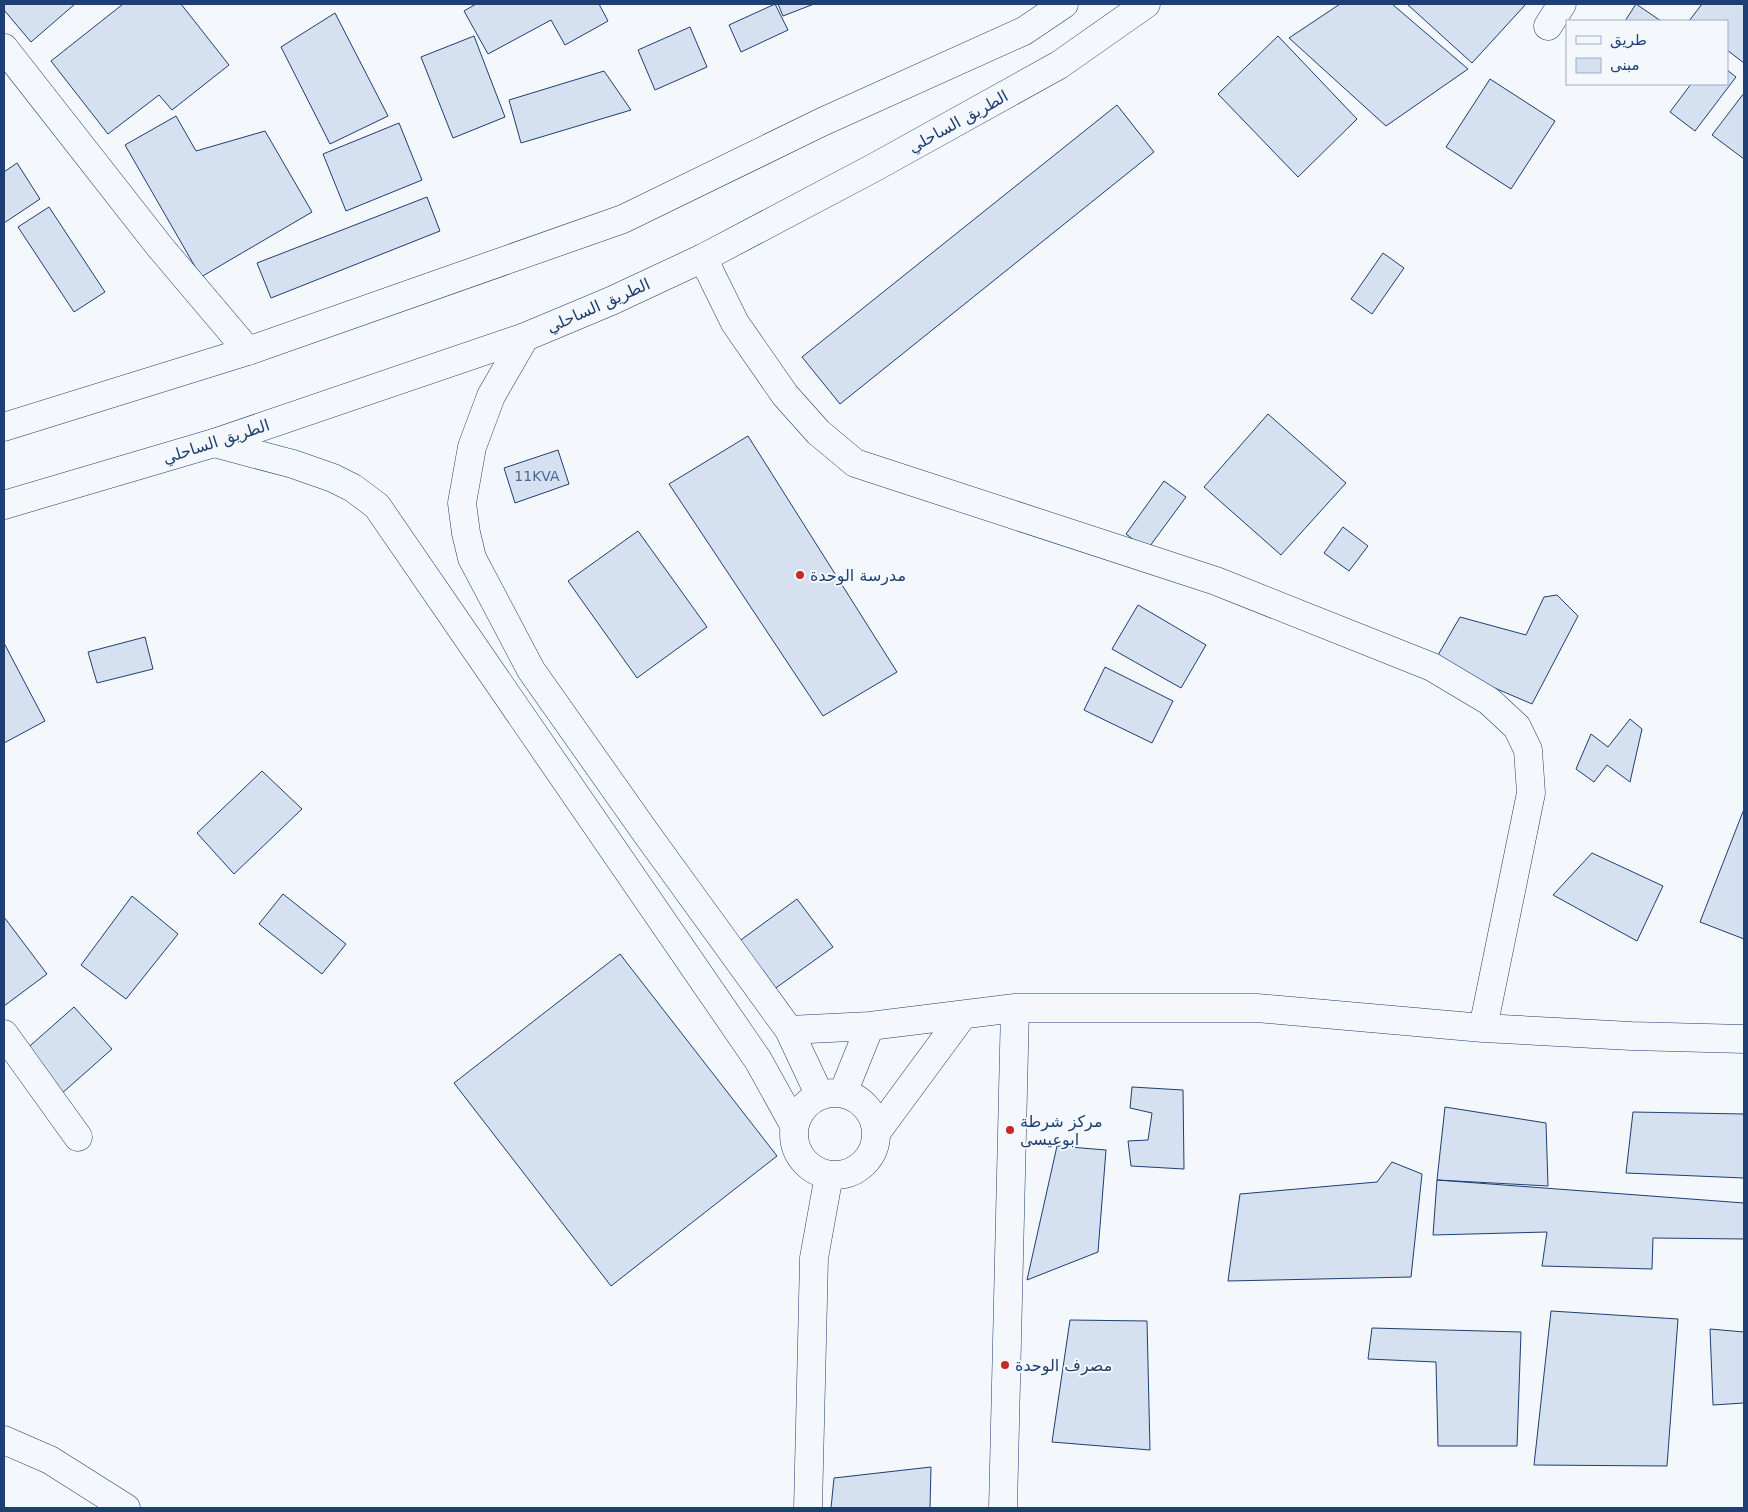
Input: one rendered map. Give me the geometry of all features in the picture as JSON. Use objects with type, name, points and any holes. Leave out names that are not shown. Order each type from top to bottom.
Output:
[{"type":"main road","points":[[4,427],[248,351],[623,219],[822,122],[1024,30],[1064,4]]},
{"type":"main road","name":"الطريق الساحلي","points":[[4,505],[214,443],[525,337],[611,300],[703,258],[877,166],[1059,64],[1146,4]]},
{"type":"main road","points":[[4,48],[160,248],[248,351]]},
{"type":"main road","points":[[703,258],[735,323],[785,395],[818,432],[855,463],[1216,581],[1432,667],[1488,702],[1517,727],[1528,750],[1531,792],[1483,1028]]},
{"type":"main road","points":[[525,337],[491,396],[472,446],[462,503],[472,558],[532,670],[646,833],[790,1030],[832,1095]]},
{"type":"main road","points":[[214,443],[293,464],[333,478],[353,488],[377,506],[758,1060],[794,1125]]},
{"type":"main road","points":[[790,1030],[870,1026],[1015,1008],[1257,1008],[1483,1028],[1631,1036],[1744,1039]]},
{"type":"main road","points":[[1003,1508],[1015,1008]]},
{"type":"main road","points":[[876,1133],[963,1015]]},
{"type":"main road","points":[[832,1095],[870,1026]]},
{"type":"main road","points":[[4,1034],[78,1137]]},
{"type":"main road","points":[[832,1095],[856,1099],[866,1107],[874,1119],[876,1133],[873,1150],[862,1165],[847,1173],[829,1175],[812,1169],[800,1156],[794,1141],[794,1125],[808,1103],[832,1095]]},
{"type":"main road","points":[[808,1508],[814,1258],[829,1175]]},
{"type":"main road","points":[[4,1440],[50,1460],[126,1508]]},
{"type":"building","points":[[4,4],[75,4],[31,42],[4,10]]},
{"type":"building","points":[[123,4],[181,4],[229,65],[172,110],[159,95],[108,134],[51,61]]},
{"type":"building","points":[[476,4],[599,4],[608,21],[565,45],[551,20],[488,54],[464,11]]},
{"type":"building","points":[[775,4],[788,30],[741,52],[729,25]]},
{"type":"building","points":[[778,4],[814,4],[783,16]]},
{"type":"building","points":[[1340,4],[1392,4],[1468,69],[1386,126],[1289,38]]},
{"type":"building","points":[[1407,4],[1526,4],[1472,63]]},
{"type":"building","points":[[1636,4],[1660,20],[1626,20]]},
{"type":"building","points":[[1702,4],[1744,4],[1744,63],[1728,51],[1728,20],[1690,20]]},
{"type":"building","points":[[335,13],[388,116],[330,144],[281,47]]},
{"type":"building","points":[[690,27],[707,67],[655,90],[638,50]]},
{"type":"building","points":[[474,36],[505,117],[453,138],[421,57]]},
{"type":"building","points":[[1278,36],[1357,119],[1298,177],[1218,94]]},
{"type":"building","points":[[604,71],[631,110],[521,143],[509,100]]},
{"type":"building","points":[[1728,71],[1736,77],[1695,131],[1670,112],[1690,85],[1728,85]]},
{"type":"building","points":[[1490,79],[1555,121],[1511,189],[1446,147]]},
{"type":"building","points":[[1744,93],[1744,159],[1712,135]]},
{"type":"building","points":[[1117,105],[1154,152],[840,404],[802,357]]},
{"type":"building","points":[[176,116],[196,151],[265,131],[312,212],[201,277],[125,145]]},
{"type":"building","points":[[399,123],[422,180],[346,211],[323,154]]},
{"type":"building","points":[[17,163],[40,199],[4,223],[4,172]]},
{"type":"building","points":[[427,197],[440,231],[271,298],[257,263]]},
{"type":"building","points":[[49,207],[105,292],[74,312],[18,227]]},
{"type":"building","points":[[1383,253],[1404,268],[1372,314],[1351,299]]},
{"type":"building","points":[[1268,414],[1346,483],[1281,555],[1204,487]]},
{"type":"building","points":[[748,436],[897,672],[823,716],[669,484]]},
{"type":"building","points":[[558,450],[569,484],[515,503],[504,468]]},
{"type":"building","points":[[1164,481],[1186,497],[1147,550],[1126,534]]},
{"type":"building","points":[[1343,527],[1368,546],[1349,571],[1324,553]]},
{"type":"building","points":[[638,531],[707,627],[637,678],[568,581]]},
{"type":"building","points":[[1557,595],[1578,616],[1532,704],[1434,662],[1460,617],[1526,635],[1544,597]]},
{"type":"building","points":[[1138,605],[1206,645],[1181,688],[1112,649]]},
{"type":"building","points":[[145,637],[153,669],[97,683],[88,652]]},
{"type":"building","points":[[4,643],[45,721],[4,743]]},
{"type":"building","points":[[1105,667],[1173,701],[1152,743],[1084,710]]},
{"type":"building","points":[[1630,719],[1642,729],[1630,782],[1607,765],[1594,782],[1576,769],[1591,734],[1608,747]]},
{"type":"building","points":[[262,771],[302,809],[234,874],[197,833]]},
{"type":"building","points":[[1744,809],[1744,939],[1700,922]]},
{"type":"building","points":[[1592,853],[1663,886],[1637,941],[1553,895]]},
{"type":"building","points":[[283,894],[346,944],[322,974],[259,924]]},
{"type":"building","points":[[132,896],[178,934],[126,999],[81,965]]},
{"type":"building","points":[[797,899],[833,947],[773,990],[738,942]]},
{"type":"building","points":[[4,917],[47,974],[4,1006]]},
{"type":"building","points":[[620,954],[777,1156],[611,1286],[454,1083]]},
{"type":"building","points":[[74,1007],[112,1049],[60,1095],[23,1052]]},
{"type":"building","points":[[1132,1087],[1183,1090],[1184,1169],[1131,1166],[1128,1141],[1148,1140],[1152,1113],[1130,1108]]},
{"type":"building","points":[[1445,1107],[1546,1123],[1548,1186],[1437,1180]]},
{"type":"building","points":[[1633,1112],[1744,1114],[1744,1178],[1626,1173]]},
{"type":"building","points":[[1057,1146],[1106,1150],[1098,1252],[1027,1280]]},
{"type":"building","points":[[1392,1162],[1422,1174],[1411,1277],[1228,1281],[1240,1194],[1377,1182]]},
{"type":"building","points":[[1437,1180],[1744,1203],[1744,1239],[1653,1238],[1652,1269],[1542,1266],[1547,1232],[1433,1235]]},
{"type":"building","points":[[1551,1311],[1678,1319],[1667,1466],[1534,1465]]},
{"type":"building","points":[[1070,1320],[1147,1321],[1150,1450],[1052,1442]]},
{"type":"building","points":[[1372,1328],[1521,1332],[1517,1446],[1438,1446],[1436,1362],[1368,1359]]},
{"type":"building","points":[[1710,1329],[1744,1332],[1744,1403],[1713,1405]]},
{"type":"building","points":[[931,1467],[930,1508],[831,1508],[834,1478]]},
{"type":"place","name":"مدرسة الوحدة","points":[[800,575]]},
{"type":"place","name":"مركز شرطة ابوعيسى","points":[[1010,1130]]},
{"type":"place","name":"مصرف الوحدة","points":[[1005,1365]]}]
